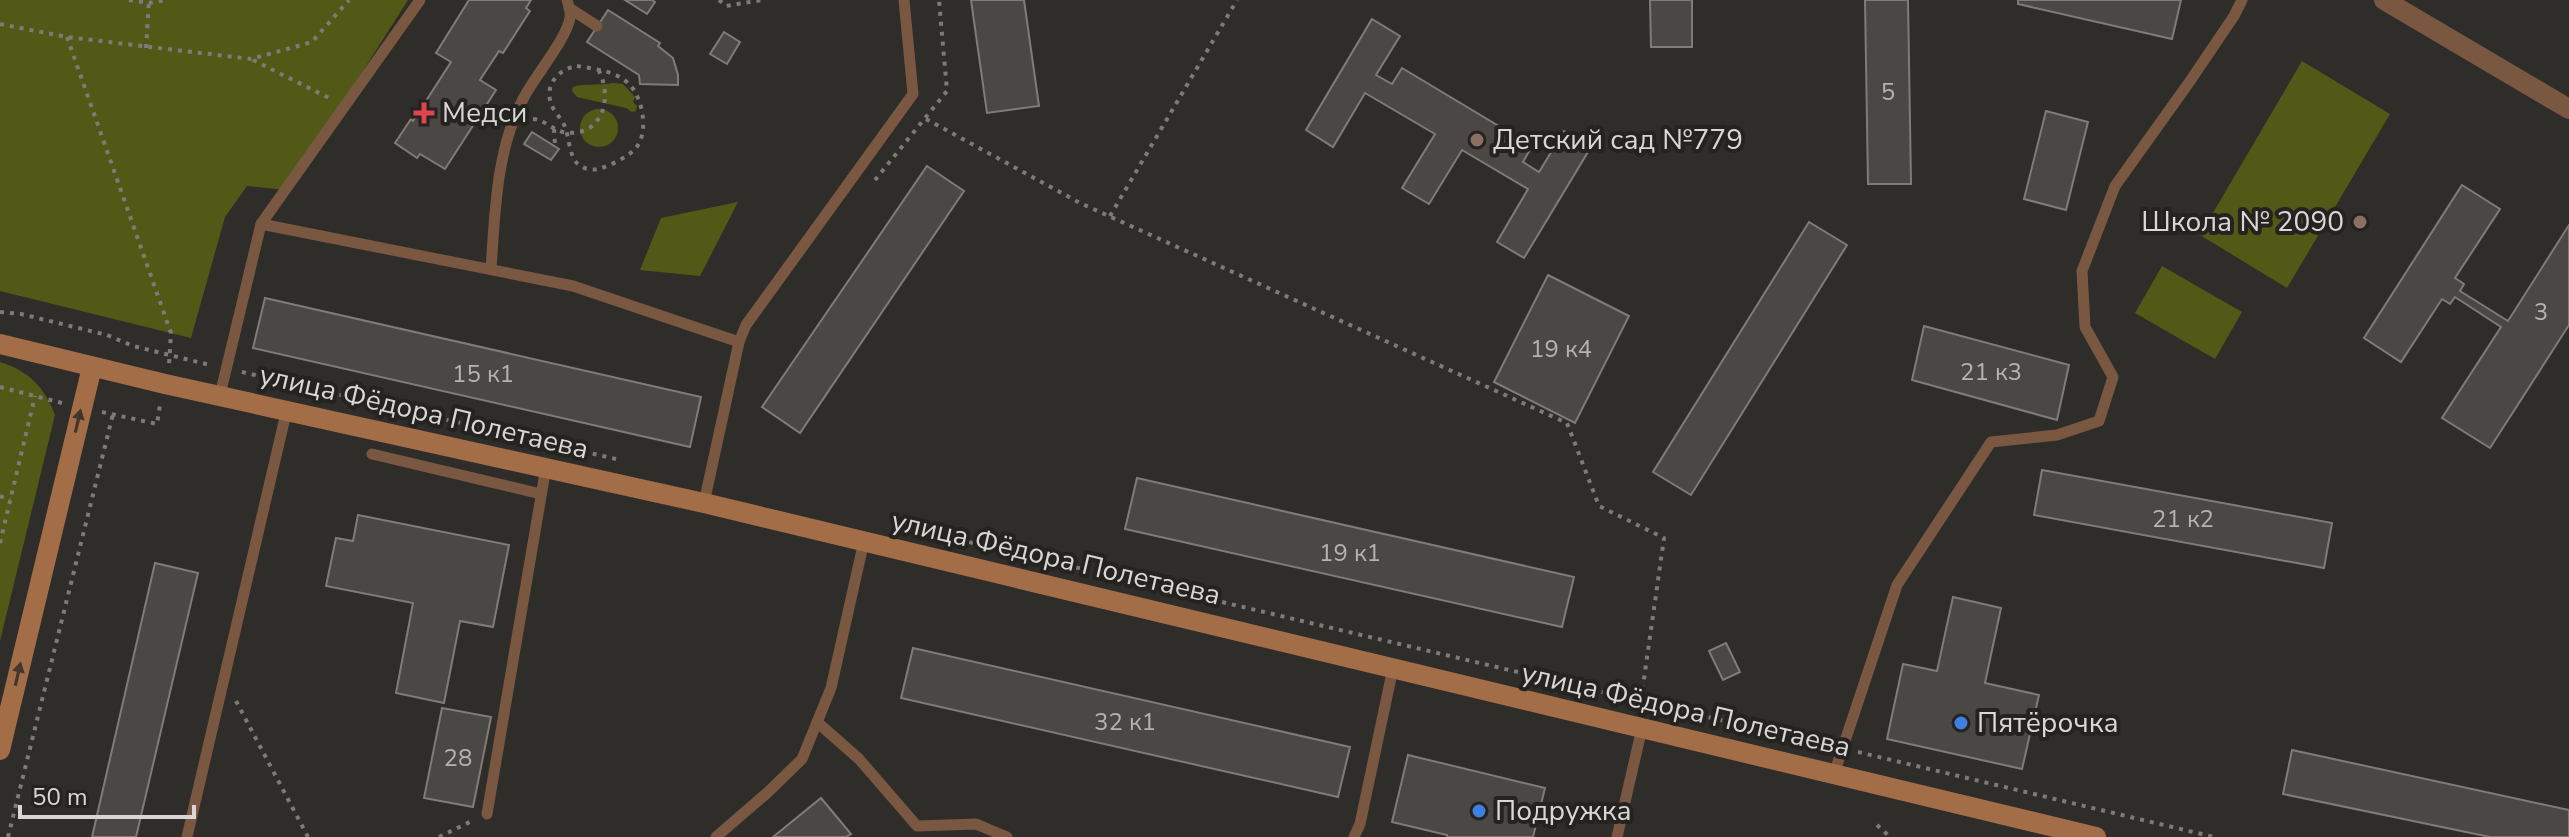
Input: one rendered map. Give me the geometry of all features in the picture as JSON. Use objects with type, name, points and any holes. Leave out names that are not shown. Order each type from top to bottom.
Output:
[{"type":"main road","name":"улица Фёдора Полетаева","points":[[0,344],[165,384],[704,503],[2096,837]]},
{"type":"main road","points":[[0,750],[92,367]]},
{"type":"street","points":[[2384,0],[2569,109]]},
{"type":"lane","points":[[220,395],[261,224],[420,0]]},
{"type":"lane","points":[[704,503],[739,342],[746,325],[913,94],[904,0]]},
{"type":"lane","points":[[1834,774],[1897,585],[1991,442],[2057,435],[2099,421],[2113,377],[2085,327],[2082,271],[2115,186],[2234,16],[2242,0]]},
{"type":"lane","points":[[491,269],[497,194],[513,122],[524,95],[567,29],[568,4]]},
{"type":"lane","points":[[568,4],[597,26]]},
{"type":"lane","points":[[261,224],[573,286],[739,342]]},
{"type":"lane","points":[[187,837],[287,409]]},
{"type":"lane","points":[[372,454],[541,494]]},
{"type":"lane","points":[[487,814],[546,467]]},
{"type":"lane","points":[[716,837],[802,759],[831,688],[864,541]]},
{"type":"lane","points":[[1354,837],[1360,824],[1393,668]]},
{"type":"lane","points":[[817,722],[859,759],[916,832],[976,824],[1007,837]]},
{"type":"lane","points":[[1617,837],[1642,728]]},
{"type":"path","points":[[129,0],[165,0]]},
{"type":"path","points":[[251,59],[312,42],[349,0]]},
{"type":"path","points":[[719,0],[726,6],[762,0]]},
{"type":"path","points":[[1110,216],[1237,0]]},
{"type":"path","points":[[146,48],[149,1]]},
{"type":"path","points":[[0,24],[67,37],[251,59],[342,104]]},
{"type":"path","points":[[0,387],[157,424],[171,355],[171,333],[67,37]]},
{"type":"path","points":[[572,67],[598,69],[621,78],[635,91],[642,117],[638,145],[615,162],[591,169],[582,167],[573,158],[567,132],[551,104],[549,90],[559,73],[572,67]]},
{"type":"path","points":[[513,122],[536,119],[567,132],[587,128],[600,116],[606,94],[598,69]]},
{"type":"path","points":[[926,119],[1080,203],[1567,423],[1599,506],[1664,538],[1641,700]]},
{"type":"path","points":[[554,129],[555,145]]},
{"type":"path","points":[[0,312],[21,314],[107,335],[133,346],[634,463]]},
{"type":"path","points":[[0,543],[35,396]]},
{"type":"path","points":[[8,837],[113,414]]},
{"type":"path","points":[[0,496],[10,500]]},
{"type":"path","points":[[893,524],[2214,837]]},
{"type":"path","points":[[224,678],[308,837]]},
{"type":"path","points":[[439,837],[487,814]]},
{"type":"path","points":[[1877,825],[1890,837]]},
{"type":"green space","points":[[0,0],[408,0],[287,190],[247,186],[225,217],[191,338],[0,291]]},
{"type":"green space","points":[[2302,61],[2390,114],[2287,288],[2200,235]]},
{"type":"green space","points":[[623,84],[635,97],[636,111],[577,97],[572,91],[577,86]]},
{"type":"green space","points":[[599,109],[613,114],[618,128],[613,142],[599,147],[585,142],[580,128],[585,114]]},
{"type":"green space","points":[[738,202],[700,276],[640,270],[661,218]]},
{"type":"green space","points":[[2162,266],[2242,312],[2215,359],[2135,313]]},
{"type":"green space","points":[[0,362],[34,381],[55,415],[0,641]]},
{"type":"building","points":[[469,0],[531,0],[526,8],[530,11],[503,53],[499,51],[480,80],[496,90],[445,169],[420,154],[417,158],[395,143],[451,62],[436,53]]},
{"type":"building","points":[[625,0],[652,0],[655,2],[647,14]]},
{"type":"building","points":[[971,0],[1024,0],[1039,106],[987,113]]},
{"type":"building","points":[[1650,0],[1692,0],[1692,47],[1651,47]]},
{"type":"building","points":[[1865,0],[1908,0],[1911,184],[1868,184]]},
{"type":"building","points":[[2018,0],[2181,0],[2172,39],[2018,4]]},
{"type":"building","points":[[608,10],[660,43],[658,46],[673,58],[678,85],[640,84],[639,75],[587,42]]},
{"type":"building","name":"Детский сад №779","points":[[1372,19],[1400,36],[1376,75],[1392,84],[1402,68],[1532,146],[1523,162],[1539,172],[1564,131],[1591,147],[1524,258],[1497,242],[1528,189],[1462,150],[1429,204],[1402,188],[1435,134],[1365,93],[1333,147],[1306,130]]},
{"type":"building","points":[[724,32],[740,42],[727,64],[710,54]]},
{"type":"building","points":[[2046,111],[2088,122],[2066,210],[2024,199]]},
{"type":"building","points":[[532,132],[559,149],[551,160],[524,144]]},
{"type":"building","points":[[927,166],[964,191],[800,433],[762,407]]},
{"type":"building","points":[[2462,185],[2500,209],[2455,278],[2464,284],[2460,291],[2508,321],[2569,225],[2569,325],[2490,448],[2442,418],[2501,327],[2455,297],[2450,304],[2442,299],[2401,362],[2364,338]]},
{"type":"building","points":[[1809,222],[1847,245],[1691,495],[1653,472]]},
{"type":"building","points":[[1548,275],[1629,316],[1575,423],[1494,382]]},
{"type":"building","points":[[265,298],[701,397],[690,447],[253,348]]},
{"type":"building","points":[[1924,326],[2069,365],[2057,420],[1912,380]]},
{"type":"building","points":[[2042,470],[2332,523],[2324,568],[2034,515]]},
{"type":"building","points":[[1137,478],[1574,577],[1562,627],[1125,529]]},
{"type":"building","points":[[358,515],[509,545],[493,627],[460,621],[444,703],[396,693],[413,603],[326,586],[336,538],[353,541]]},
{"type":"building","points":[[155,563],[198,573],[136,837],[92,837]]},
{"type":"building","points":[[1953,597],[2001,608],[1985,683],[2039,695],[2022,769],[1887,739],[1903,664],[1937,671]]},
{"type":"building","points":[[1726,643],[1740,672],[1723,680],[1709,651]]},
{"type":"building","points":[[913,648],[1350,747],[1338,797],[901,698]]},
{"type":"building","points":[[442,708],[491,717],[473,807],[424,798]]},
{"type":"building","points":[[2292,750],[2569,810],[2569,837],[2490,837],[2283,794]]},
{"type":"building","points":[[1408,755],[1545,788],[1533,837],[1447,837],[1392,822]]},
{"type":"building","points":[[821,798],[851,834],[846,837],[773,837]]},
{"type":"place","name":"Медси","points":[[424,113]]},
{"type":"place","name":"Детский сад №779","points":[[1477,140]]},
{"type":"place","name":"Школа № 2090","points":[[2360,222]]},
{"type":"place","name":"Пятёрочка","points":[[1961,723]]},
{"type":"place","name":"Подружка","points":[[1479,811]]}]
